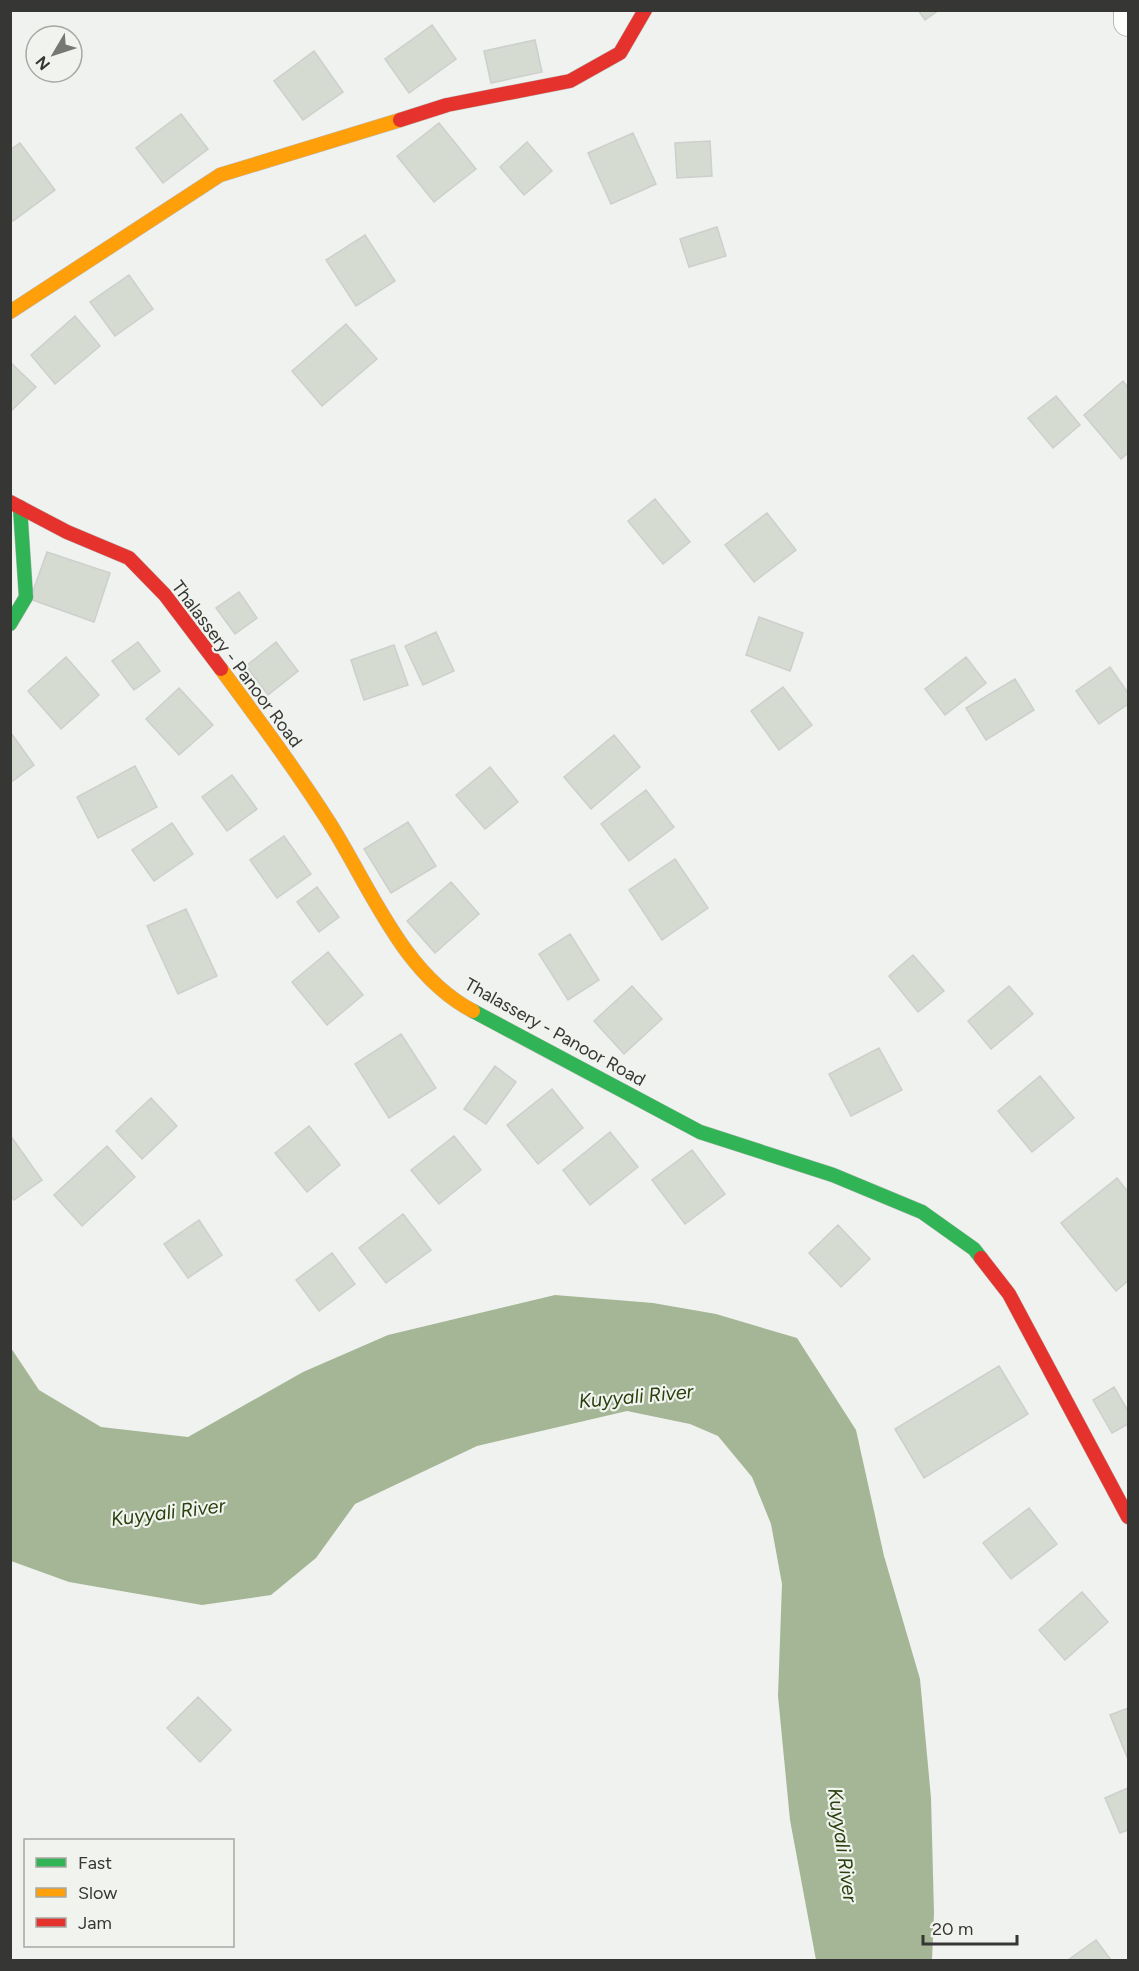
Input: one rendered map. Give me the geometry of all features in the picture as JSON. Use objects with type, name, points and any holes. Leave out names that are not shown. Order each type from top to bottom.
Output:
[{"type":"main road","points":[[10,312],[220,175],[447,105],[570,81],[620,53],[645,10]]},
{"type":"main road","points":[[10,624],[26,597],[15,505]]},
{"type":"main road","name":"Thalassery - Panoor Road","points":[[15,505],[67,532],[129,558],[165,595],[271,736],[329,822],[405,949],[431,980],[468,1009],[700,1132],[833,1175],[922,1212],[974,1249],[1009,1294],[1128,1517]]},
{"type":"street","points":[[1128,10],[1128,22]]},
{"type":"water","name":"Kuyyali River","points":[[555,1295],[653,1303],[716,1314],[797,1338],[856,1430],[884,1556],[920,1679],[931,1798],[934,1913],[932,1960],[816,1960],[790,1820],[778,1696],[782,1584],[771,1524],[752,1477],[718,1436],[690,1424],[627,1411],[477,1446],[355,1504],[316,1558],[271,1595],[202,1605],[69,1582],[11,1561],[11,1348],[39,1390],[101,1427],[188,1437],[303,1372],[388,1335]]},
{"type":"building","points":[[918,10],[939,10],[925,20]]},
{"type":"building","points":[[432,25],[456,59],[409,93],[385,59]]},
{"type":"building","points":[[535,40],[542,72],[491,83],[484,51]]},
{"type":"building","points":[[314,51],[343,92],[303,120],[274,81]]},
{"type":"building","points":[[181,114],[208,149],[163,183],[136,148]]},
{"type":"building","points":[[439,123],[476,169],[434,202],[397,156]]},
{"type":"building","points":[[633,133],[656,184],[611,204],[588,153]]},
{"type":"building","points":[[710,141],[712,176],[677,178],[675,143]]},
{"type":"building","points":[[527,142],[552,171],[524,195],[500,167]]},
{"type":"building","points":[[20,143],[55,190],[13,221],[10,218],[10,150]]},
{"type":"building","points":[[717,227],[726,256],[689,267],[680,239]]},
{"type":"building","points":[[365,235],[395,281],[356,306],[326,260]]},
{"type":"building","points":[[129,275],[153,309],[115,336],[90,302]]},
{"type":"building","points":[[75,316],[100,346],[55,384],[31,355]]},
{"type":"building","points":[[346,324],[377,359],[322,406],[292,371]]},
{"type":"building","points":[[10,362],[36,387],[10,412]]},
{"type":"building","points":[[1123,381],[1128,388],[1128,453],[1121,459],[1084,415]]},
{"type":"building","points":[[1056,396],[1080,425],[1053,448],[1028,418]]},
{"type":"building","points":[[655,499],[690,542],[663,564],[628,521]]},
{"type":"building","points":[[767,513],[796,550],[754,582],[725,545]]},
{"type":"building","points":[[47,552],[110,573],[94,622],[30,599]]},
{"type":"building","points":[[239,592],[257,618],[235,634],[216,608]]},
{"type":"building","points":[[759,617],[803,633],[790,671],[746,655]]},
{"type":"building","points":[[436,632],[454,671],[423,685],[405,646]]},
{"type":"building","points":[[138,642],[160,671],[134,690],[112,661]]},
{"type":"building","points":[[276,642],[298,671],[268,695],[246,666]]},
{"type":"building","points":[[394,645],[408,685],[364,700],[351,660]]},
{"type":"building","points":[[66,657],[99,695],[61,729],[28,691]]},
{"type":"building","points":[[966,657],[986,683],[945,715],[925,689]]},
{"type":"building","points":[[1110,667],[1128,693],[1128,704],[1099,724],[1076,691]]},
{"type":"building","points":[[1015,679],[1034,710],[986,740],[966,708]]},
{"type":"building","points":[[783,687],[812,725],[779,750],[751,711]]},
{"type":"building","points":[[179,688],[213,725],[179,755],[146,719]]},
{"type":"building","points":[[10,734],[34,765],[10,783]]},
{"type":"building","points":[[614,735],[640,767],[591,809],[564,777]]},
{"type":"building","points":[[135,766],[157,807],[98,838],[77,797]]},
{"type":"building","points":[[490,767],[518,802],[485,829],[456,795]]},
{"type":"building","points":[[232,775],[257,809],[227,831],[202,797]]},
{"type":"building","points":[[646,790],[674,827],[629,861],[601,824]]},
{"type":"building","points":[[408,822],[436,866],[391,893],[364,849]]},
{"type":"building","points":[[172,823],[193,854],[154,881],[132,850]]},
{"type":"building","points":[[284,836],[311,874],[277,898],[250,860]]},
{"type":"building","points":[[675,859],[708,908],[662,940],[629,890]]},
{"type":"building","points":[[451,882],[479,914],[435,953],[407,921]]},
{"type":"building","points":[[317,887],[339,917],[319,932],[297,902]]},
{"type":"building","points":[[186,909],[217,976],[178,994],[147,926]]},
{"type":"building","points":[[570,934],[599,980],[568,1000],[539,954]]},
{"type":"building","points":[[328,952],[363,995],[327,1025],[292,982]]},
{"type":"building","points":[[913,955],[944,991],[918,1012],[889,976]]},
{"type":"building","points":[[632,986],[662,1019],[624,1054],[594,1021]]},
{"type":"building","points":[[1009,986],[1033,1014],[991,1049],[968,1021]]},
{"type":"building","points":[[401,1034],[436,1088],[389,1118],[355,1064]]},
{"type":"building","points":[[879,1048],[902,1090],[851,1116],[829,1074]]},
{"type":"building","points":[[495,1066],[516,1082],[486,1124],[464,1109]]},
{"type":"building","points":[[1040,1076],[1074,1118],[1032,1152],[998,1111]]},
{"type":"building","points":[[552,1089],[583,1128],[538,1164],[507,1125]]},
{"type":"building","points":[[151,1098],[177,1126],[142,1159],[116,1131]]},
{"type":"building","points":[[309,1126],[340,1165],[307,1192],[275,1153]]},
{"type":"building","points":[[610,1132],[638,1167],[590,1205],[563,1170]]},
{"type":"building","points":[[10,1135],[42,1180],[14,1200],[10,1195]]},
{"type":"building","points":[[454,1136],[481,1170],[439,1204],[411,1170]]},
{"type":"building","points":[[107,1146],[135,1177],[82,1226],[54,1195]]},
{"type":"building","points":[[692,1150],[725,1194],[685,1224],[652,1180]]},
{"type":"building","points":[[1117,1178],[1128,1192],[1128,1281],[1116,1291],[1061,1223]]},
{"type":"building","points":[[403,1214],[431,1250],[386,1283],[359,1248]]},
{"type":"building","points":[[199,1220],[222,1255],[188,1278],[164,1244]]},
{"type":"building","points":[[838,1225],[870,1259],[841,1287],[809,1253]]},
{"type":"building","points":[[332,1253],[355,1284],[319,1311],[296,1280]]},
{"type":"building","points":[[999,1366],[1028,1414],[924,1478],[895,1429]]},
{"type":"building","points":[[1114,1387],[1128,1411],[1128,1424],[1112,1433],[1093,1400]]},
{"type":"building","points":[[1029,1508],[1057,1544],[1011,1579],[983,1543]]},
{"type":"building","points":[[1082,1592],[1108,1622],[1065,1660],[1039,1630]]},
{"type":"building","points":[[198,1697],[231,1730],[200,1762],[167,1728]]},
{"type":"building","points":[[1128,1708],[1128,1757],[1127,1757],[1110,1715]]},
{"type":"building","points":[[1128,1788],[1128,1830],[1120,1833],[1105,1798]]},
{"type":"building","points":[[1096,1940],[1111,1960],[1068,1960]]},
{"type":"traffic: fast","points":[[10,624],[26,597],[20,507]]},
{"type":"traffic: fast","points":[[473,1011],[700,1132],[833,1175],[922,1212],[974,1249],[981,1258]]},
{"type":"traffic: slow","points":[[10,312],[220,175],[400,120]]},
{"type":"traffic: slow","points":[[221,669],[316,802],[407,952],[426,975],[448,995],[473,1011]]},
{"type":"traffic: jam","points":[[400,120],[447,105],[570,81],[620,53],[645,10]]},
{"type":"traffic: jam","points":[[10,502],[67,532],[129,558],[165,595],[221,669]]},
{"type":"traffic: jam","points":[[981,1258],[1009,1294],[1128,1517]]}]
